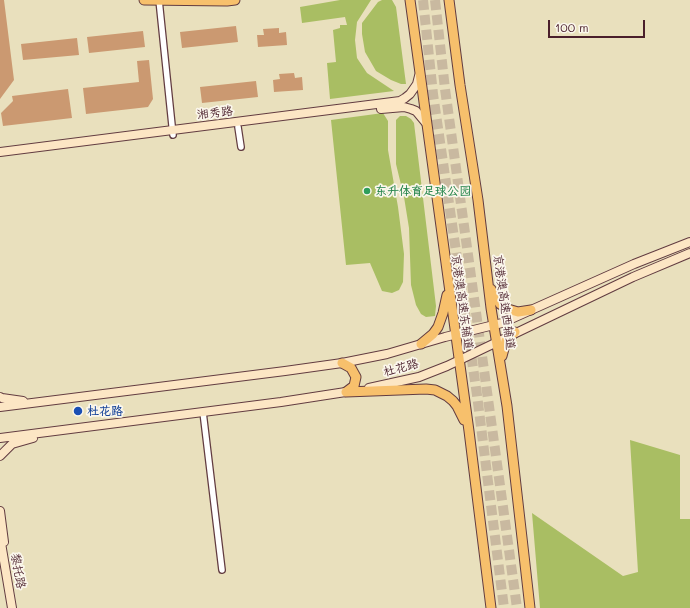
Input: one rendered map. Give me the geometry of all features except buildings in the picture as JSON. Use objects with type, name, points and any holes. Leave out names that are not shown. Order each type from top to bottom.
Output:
[{"type":"main road","points":[[144,0],[235,0]]},
{"type":"main road","name":"京港澳高速东辅道","points":[[410,0],[454,335],[469,431],[490,606]]},
{"type":"main road","name":"京港澳高速西辅道","points":[[449,0],[460,85],[478,200],[494,326],[502,372],[530,608]]},
{"type":"main road","points":[[488,282],[496,299],[503,306],[513,311],[531,310]]},
{"type":"main road","points":[[421,344],[433,334],[441,320],[448,284]]},
{"type":"main road","points":[[502,372],[502,356],[504,346],[509,337],[516,332]]},
{"type":"main road","points":[[342,363],[351,368],[356,377],[354,386],[346,392]]},
{"type":"main road","points":[[346,392],[426,389],[435,390],[447,396],[457,406],[469,431]]},
{"type":"street","points":[[159,0],[173,133]]},
{"type":"street","name":"湘秀路","points":[[0,158],[400,101],[410,94],[417,84],[419,76]]},
{"type":"street","name":"湘秀路","points":[[0,152],[238,127],[404,107],[416,111],[426,123]]},
{"type":"street","points":[[238,127],[241,147]]},
{"type":"street","name":"杜花路","points":[[0,407],[285,371],[342,363],[387,354],[454,335],[494,326],[634,264],[690,242]]},
{"type":"street","name":"杜花路","points":[[0,438],[203,412],[393,384],[419,377],[458,361],[633,276],[690,253]]},
{"type":"street","points":[[0,397],[21,401],[62,399]]},
{"type":"street","points":[[203,412],[222,570]]},
{"type":"street","points":[[0,456],[12,444],[60,434],[72,429]]},
{"type":"street","points":[[0,510],[4,539],[3,557]]},
{"type":"street","name":"黎托路","points":[[0,537],[12,608]]},
{"type":"green space","points":[[340,0],[371,0],[357,22],[355,40],[357,58],[367,73],[394,91],[330,99],[327,63],[336,62],[333,30],[340,28],[340,25],[347,25],[345,17],[302,23],[300,7]]},
{"type":"green space","points":[[382,0],[392,0],[396,7],[406,84],[401,84],[391,80],[376,71],[365,52],[362,23],[378,2]]},
{"type":"green space","name":"东升体育足球公园","points":[[383,113],[388,121],[388,150],[398,207],[404,254],[403,282],[399,290],[392,293],[382,291],[370,263],[346,265],[331,120]]},
{"type":"green space","points":[[400,116],[406,116],[414,123],[436,306],[435,316],[426,317],[421,314],[416,305],[411,285],[409,228],[404,197],[396,164],[396,120]]},
{"type":"green space","points":[[630,440],[680,455],[680,519],[690,519],[690,608],[540,608],[532,513],[623,576],[638,572]]},
{"type":"tunnel","points":[[423,0],[433,94],[477,395],[504,608]]},
{"type":"tunnel","points":[[435,0],[445,89],[517,608]]},
{"type":"place","name":"东升体育足球公园","points":[[367,191]]},
{"type":"place","name":"杜花路","points":[[78,411]]}]
